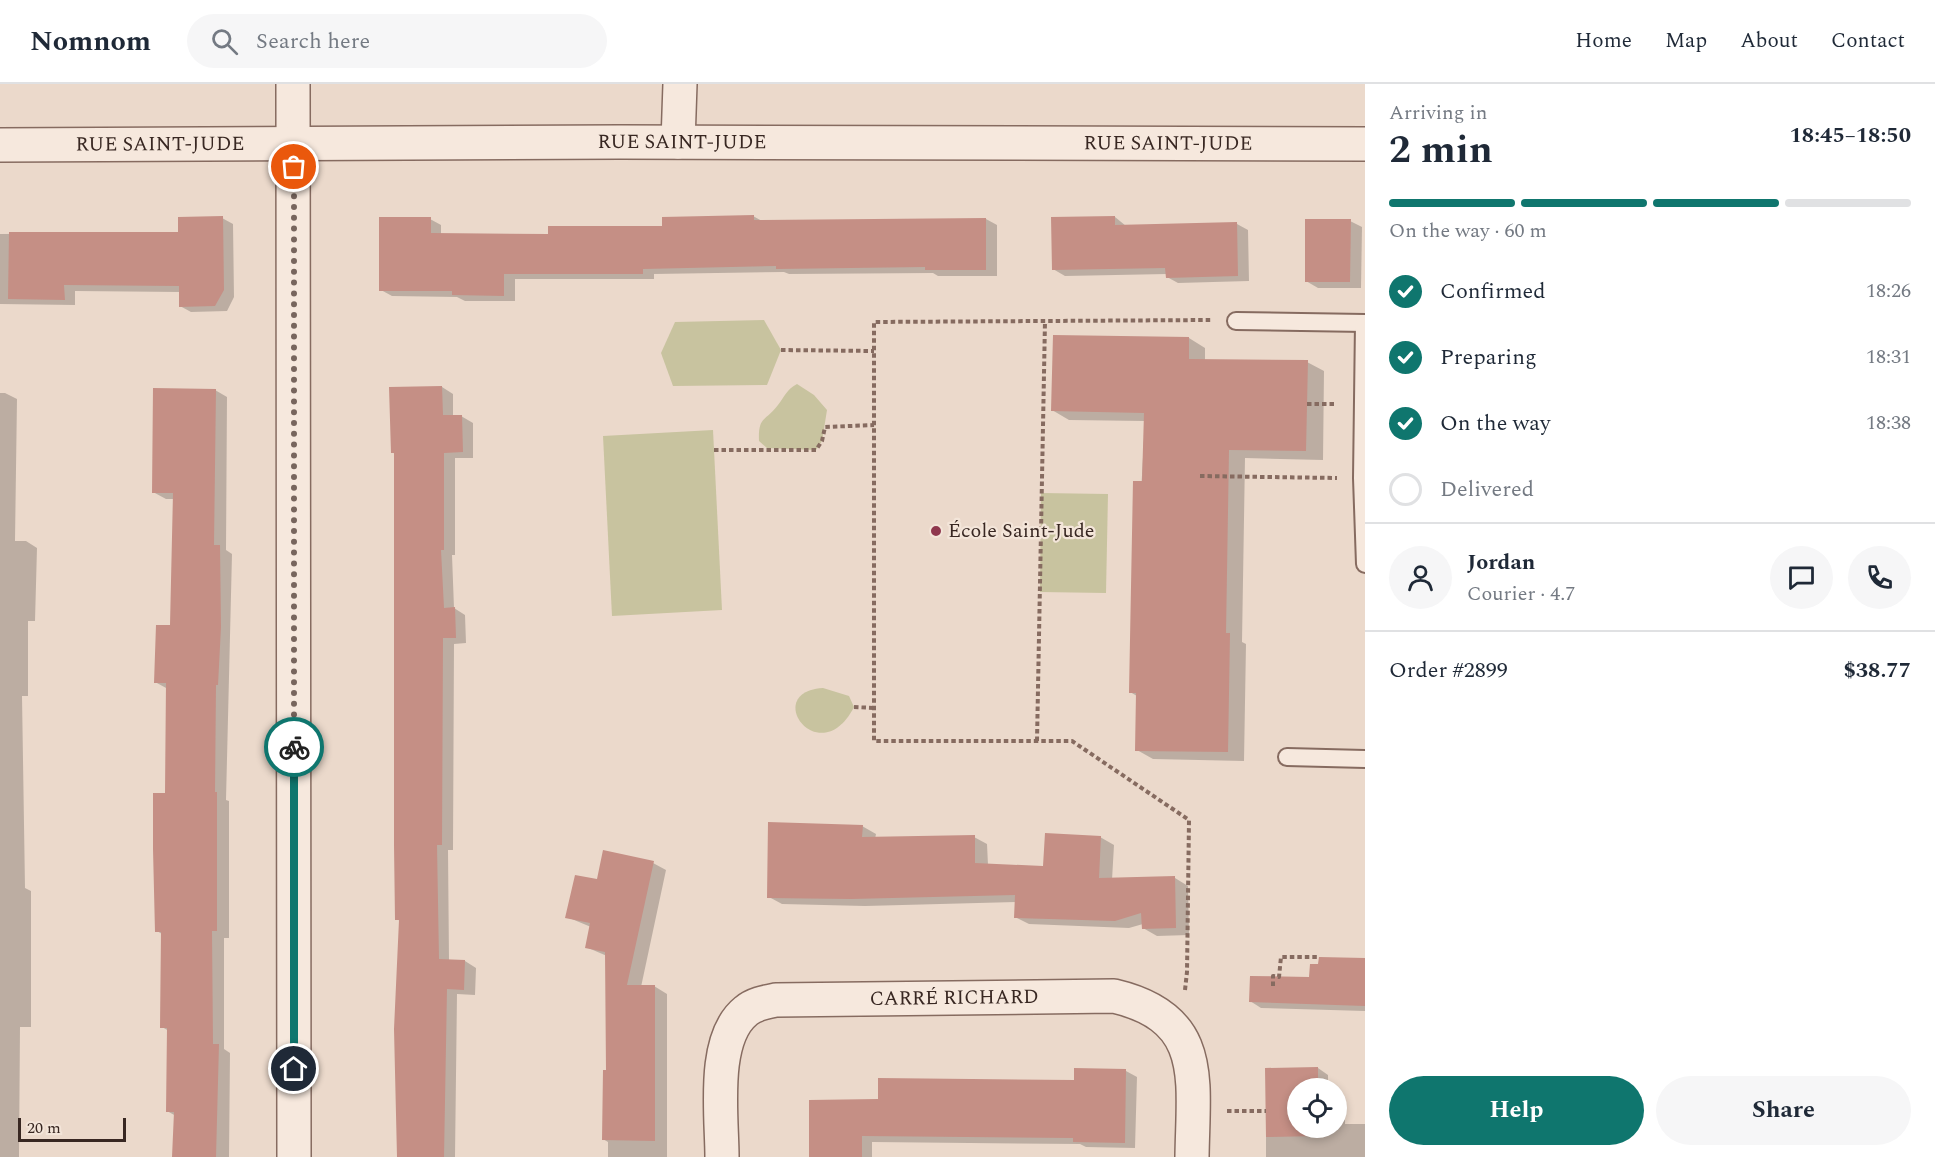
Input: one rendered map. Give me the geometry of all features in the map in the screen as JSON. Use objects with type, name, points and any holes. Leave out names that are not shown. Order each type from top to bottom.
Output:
[{"type":"street","points":[[293,84],[294,1157]]},
{"type":"street","points":[[678,142],[680,84]]},
{"type":"street","name":"RUE SAINT-JUDE","points":[[0,145],[678,142],[1365,144]]},
{"type":"street","name":"CARRÉ RICHARD","points":[[722,1157],[722,1063],[725,1045],[735,1023],[747,1010],[761,1003],[776,1000],[1114,996],[1152,1008],[1170,1020],[1180,1033],[1188,1050],[1191,1071],[1192,1157]]},
{"type":"lane","points":[[1236,321],[1364,323],[1362,478],[1365,564]]},
{"type":"lane","points":[[1287,757],[1365,759]]},
{"type":"path","points":[[1183,993],[1187,972],[1188,820],[1072,741],[874,741],[874,322],[1216,320]]},
{"type":"path","points":[[1037,741],[1045,321]]},
{"type":"path","points":[[781,351],[874,351]]},
{"type":"path","points":[[1307,404],[1328,404]]},
{"type":"path","points":[[714,450],[816,450],[822,441],[825,427],[874,425]]},
{"type":"path","points":[[1200,476],[1326,478]]},
{"type":"path","points":[[854,707],[874,708]]},
{"type":"path","points":[[1273,986],[1273,976],[1279,976],[1281,957],[1319,957]]},
{"type":"shaded area","points":[[764,320],[781,350],[767,385],[673,386],[661,353],[675,322]]},
{"type":"shaded area","points":[[797,384],[814,395],[827,410],[822,441],[816,450],[767,448],[759,441],[761,423],[788,391]]},
{"type":"shaded area","points":[[713,430],[722,610],[612,616],[603,436]]},
{"type":"shaded area","points":[[1041,493],[1108,494],[1106,593],[1040,592]]},
{"type":"shaded area","points":[[823,688],[849,696],[854,707],[840,725],[826,732],[813,731],[802,724],[796,713],[796,702],[805,693]]},
{"type":"building","points":[[754,215],[754,220],[986,218],[986,270],[925,270],[925,267],[776,269],[776,266],[643,269],[643,274],[504,274],[504,296],[452,295],[452,291],[379,291],[379,217],[431,217],[431,233],[548,234],[548,226],[662,226],[662,217]]},
{"type":"building","points":[[223,216],[224,290],[215,306],[179,307],[179,286],[64,285],[65,300],[8,299],[9,232],[178,232],[178,217]]},
{"type":"building","points":[[1115,216],[1115,225],[1237,222],[1238,276],[1166,278],[1165,268],[1052,270],[1051,217]]},
{"type":"building","points":[[1305,219],[1351,219],[1350,282],[1305,282]]},
{"type":"building","points":[[1053,335],[1189,337],[1189,359],[1308,360],[1306,451],[1229,450],[1226,633],[1230,633],[1228,752],[1135,751],[1136,693],[1129,693],[1133,481],[1142,481],[1144,413],[1051,411]]},
{"type":"building","points":[[442,386],[443,415],[462,415],[463,452],[444,453],[444,550],[441,550],[444,608],[455,607],[456,638],[443,638],[442,845],[437,845],[439,959],[465,960],[464,990],[447,989],[444,1157],[397,1157],[394,1029],[399,920],[395,920],[394,453],[391,453],[389,387]]},
{"type":"building","points":[[153,388],[216,389],[214,545],[220,545],[221,627],[218,685],[216,685],[217,931],[212,931],[213,1044],[219,1044],[216,1157],[172,1157],[174,1112],[166,1112],[167,1028],[160,1028],[161,932],[155,932],[153,793],[165,793],[166,683],[154,683],[156,625],[170,625],[173,493],[152,493]]},
{"type":"building","points":[[768,822],[863,825],[862,837],[975,835],[975,863],[1043,866],[1045,833],[1101,836],[1099,878],[1175,876],[1176,928],[1142,929],[1141,913],[1115,921],[1014,918],[1015,895],[851,899],[767,898]]},
{"type":"building","points":[[603,850],[654,861],[627,985],[655,985],[655,1141],[602,1140],[603,1070],[606,1070],[605,952],[585,948],[590,923],[565,918],[575,875],[597,879]]},
{"type":"building","points":[[1319,957],[1365,958],[1365,1006],[1249,1002],[1250,976],[1309,977],[1310,964],[1318,964]]},
{"type":"building","points":[[1318,1067],[1318,1078],[1287,1078],[1287,1137],[1266,1137],[1265,1068]]},
{"type":"building","points":[[1074,1068],[1126,1069],[1125,1143],[1073,1142],[1073,1138],[862,1136],[862,1157],[809,1157],[809,1100],[878,1099],[878,1078],[1074,1080]]},
{"type":"way so far","points":[[294,167],[294,747]]},
{"type":"place","name":"École Saint-Jude","points":[[936,531]]},
{"type":"route","points":[[294,747],[294,1069]]}]
